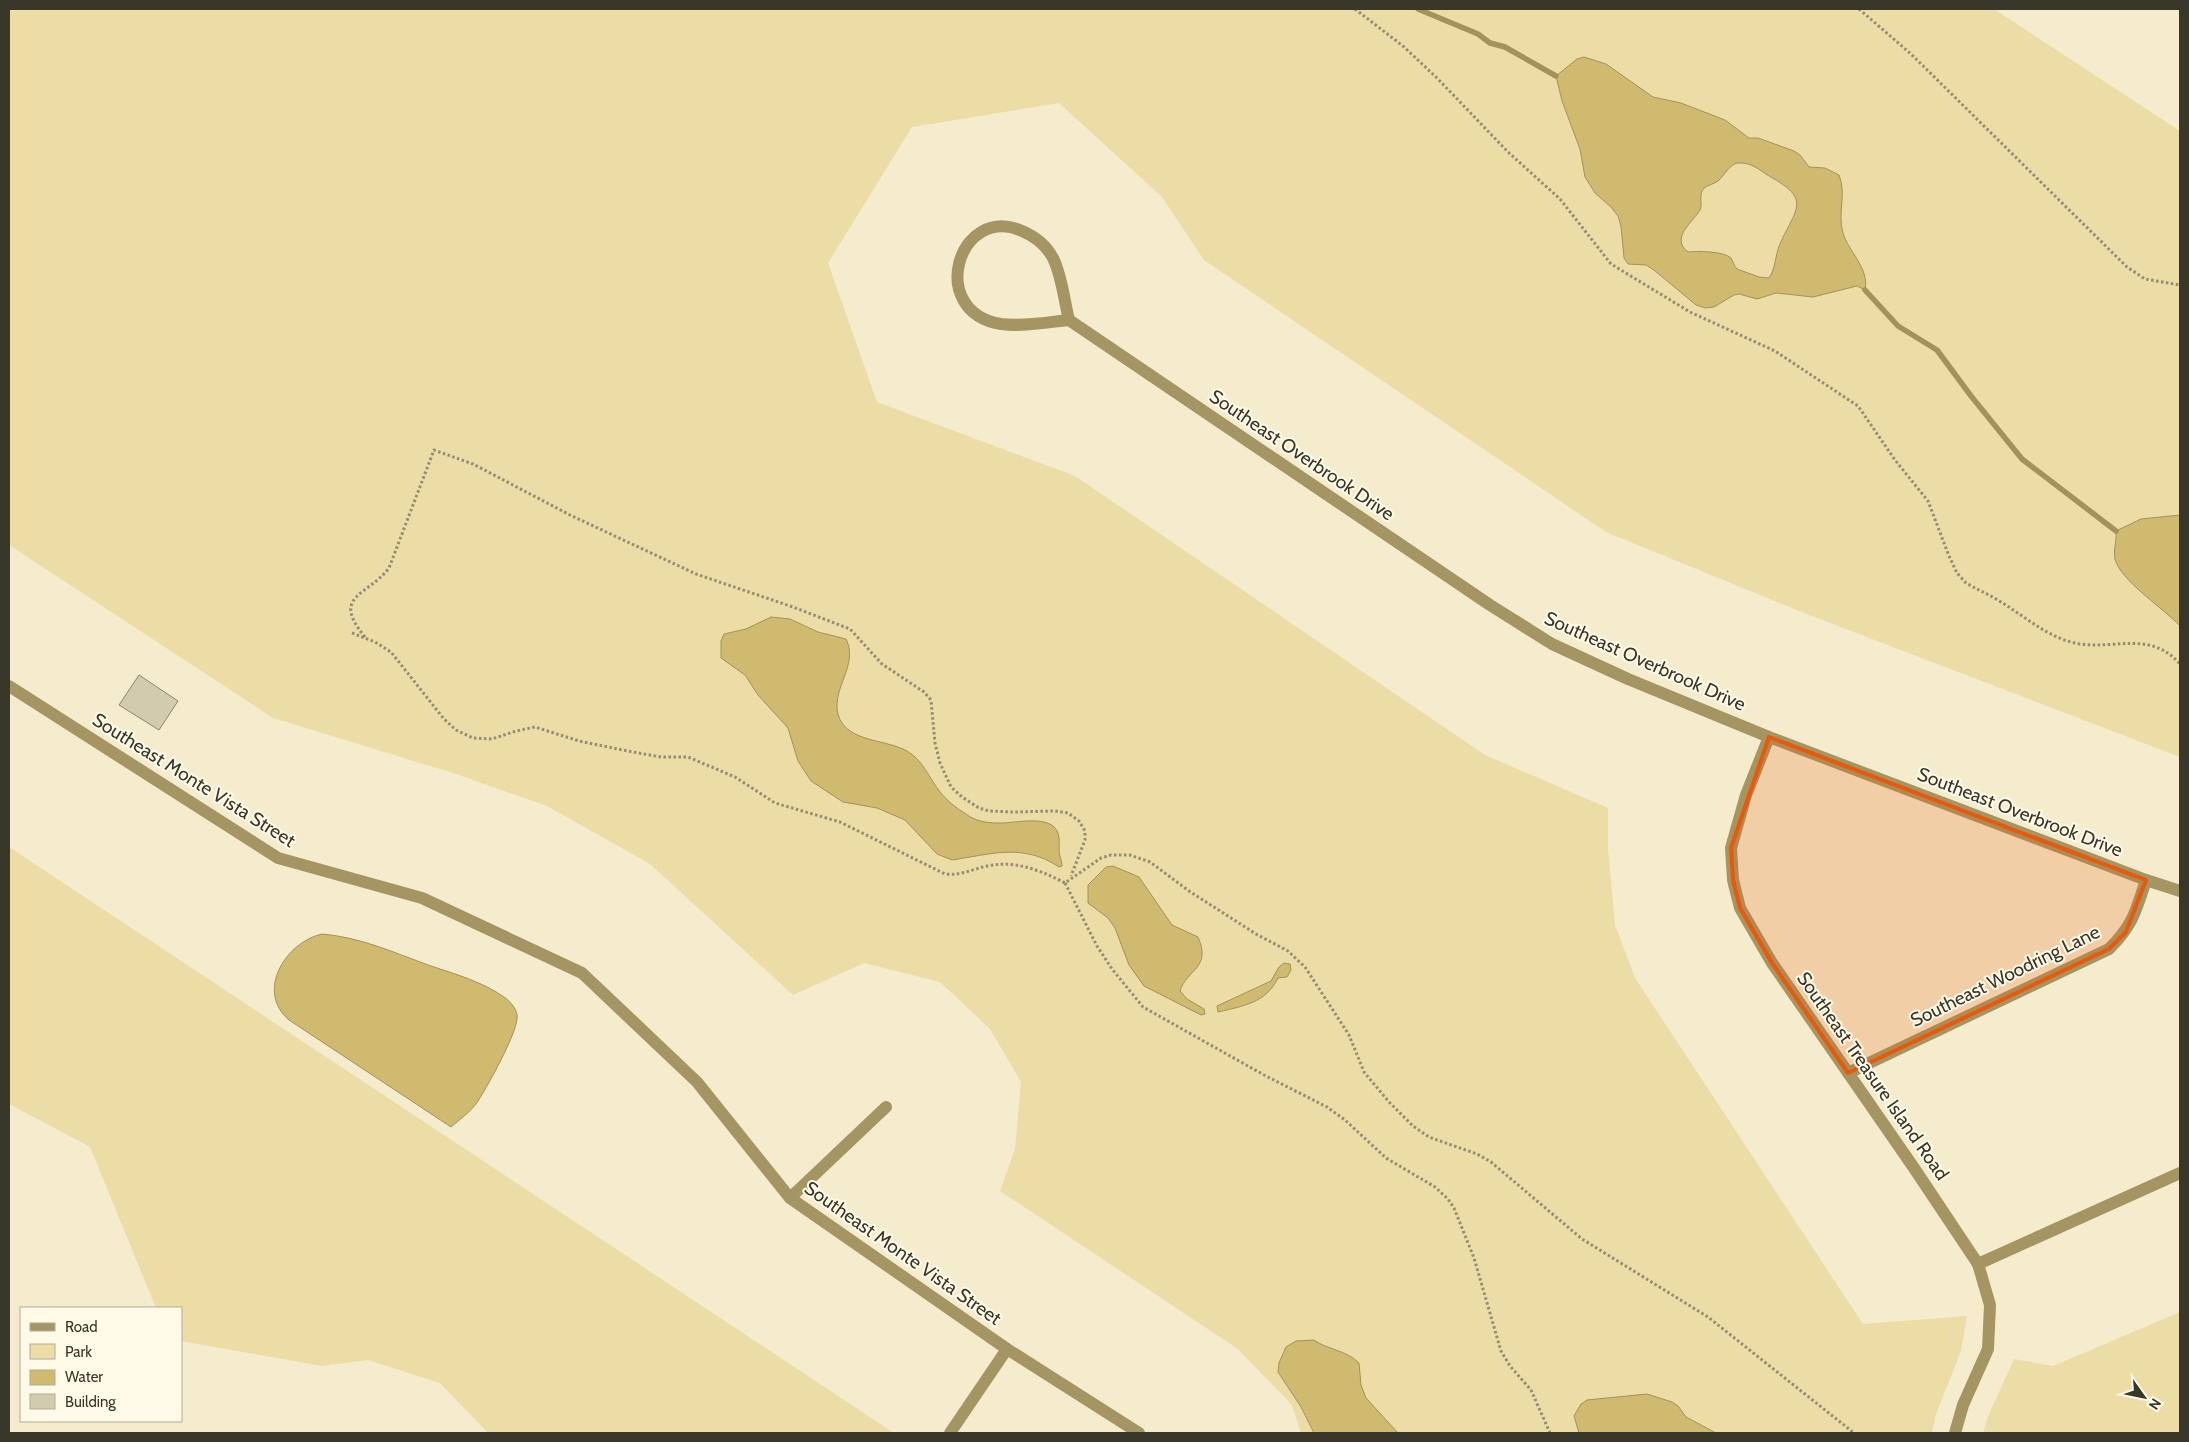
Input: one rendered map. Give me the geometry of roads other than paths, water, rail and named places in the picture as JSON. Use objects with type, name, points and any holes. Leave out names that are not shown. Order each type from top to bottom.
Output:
[{"type":"street","points":[[1008,225],[1035,237],[1052,257],[1070,320],[1001,324],[974,313],[957,290],[958,266],[965,245],[986,229],[1008,225]]},
{"type":"street","name":"Southeast Overbrook Drive","points":[[1070,320],[1490,605],[1552,644],[1769,737],[2146,880],[2180,891]]},
{"type":"street","name":"Southeast Monte Vista Street","points":[[9,686],[278,858],[422,898],[582,973],[697,1082],[790,1198],[1007,1349],[1139,1433]]},
{"type":"street","name":"Southeast Treasure Island Road","points":[[1769,737],[1746,795],[1730,848],[1733,880],[1740,908],[1768,955],[1978,1264],[1990,1305],[1988,1349],[1963,1405],[1955,1433]]},
{"type":"street","name":"Southeast Woodring Lane","points":[[1848,1073],[2109,948],[2126,932],[2146,880]]},
{"type":"street","points":[[790,1198],[886,1108]]},
{"type":"street","points":[[1978,1264],[2180,1173]]},
{"type":"street","points":[[950,1433],[1007,1349]]},
{"type":"water","points":[[1584,57],[1606,64],[1653,97],[1681,103],[1725,120],[1749,138],[1758,138],[1794,151],[1800,155],[1809,167],[1825,168],[1839,175],[1842,189],[1841,226],[1846,240],[1862,267],[1866,282],[1865,290],[1857,286],[1813,297],[1776,293],[1757,299],[1739,294],[1714,307],[1705,308],[1696,305],[1646,265],[1628,264],[1624,258],[1621,226],[1618,216],[1595,193],[1585,177],[1580,149],[1562,101],[1556,76],[1577,59]],"holes":[[[1737,163],[1754,166],[1783,184],[1796,199],[1795,213],[1780,244],[1769,278],[1759,277],[1737,269],[1731,258],[1723,254],[1688,252],[1683,247],[1681,241],[1684,231],[1700,210],[1701,194],[1704,188],[1718,181],[1729,168]]]},
{"type":"water","points":[[2180,515],[2180,626],[2133,585],[2119,567],[2114,552],[2116,531],[2141,519]]},
{"type":"water","points":[[771,617],[790,619],[818,632],[846,639],[850,656],[837,708],[840,719],[846,728],[854,734],[898,747],[913,755],[922,764],[936,787],[946,798],[955,807],[973,818],[994,823],[1040,821],[1048,823],[1054,827],[1059,835],[1059,852],[1062,866],[1059,867],[1033,855],[1007,852],[952,860],[937,854],[905,820],[877,808],[843,802],[811,781],[798,761],[788,728],[758,695],[745,675],[721,658],[721,641],[724,634],[746,629]]},
{"type":"water","points":[[1113,866],[1139,877],[1172,925],[1198,937],[1202,947],[1200,962],[1183,984],[1180,991],[1187,999],[1204,1009],[1205,1014],[1201,1015],[1144,986],[1129,965],[1115,928],[1108,918],[1088,903],[1088,885],[1106,867]]},
{"type":"water","points":[[322,934],[364,942],[469,979],[496,992],[514,1007],[517,1015],[513,1033],[494,1074],[476,1104],[451,1127],[289,1020],[279,1008],[275,995],[275,982],[279,969],[297,947],[309,939]]},
{"type":"water","points":[[1284,963],[1290,964],[1291,970],[1287,977],[1278,978],[1267,993],[1253,1002],[1218,1012],[1217,1006],[1271,981],[1279,967]]},
{"type":"water","points":[[1314,1340],[1348,1355],[1359,1363],[1361,1385],[1366,1398],[1398,1433],[1314,1433],[1301,1407],[1278,1372],[1279,1363],[1286,1347],[1296,1341]]},
{"type":"water","points":[[1647,1394],[1672,1402],[1678,1406],[1686,1417],[1716,1433],[1579,1433],[1574,1416],[1581,1404],[1587,1400]]},
{"type":"waterway","points":[[1418,9],[1478,34],[1490,43],[1505,47],[1556,76]]},
{"type":"waterway","points":[[1865,290],[1898,326],[1937,350],[2022,459],[2116,531]]}]
